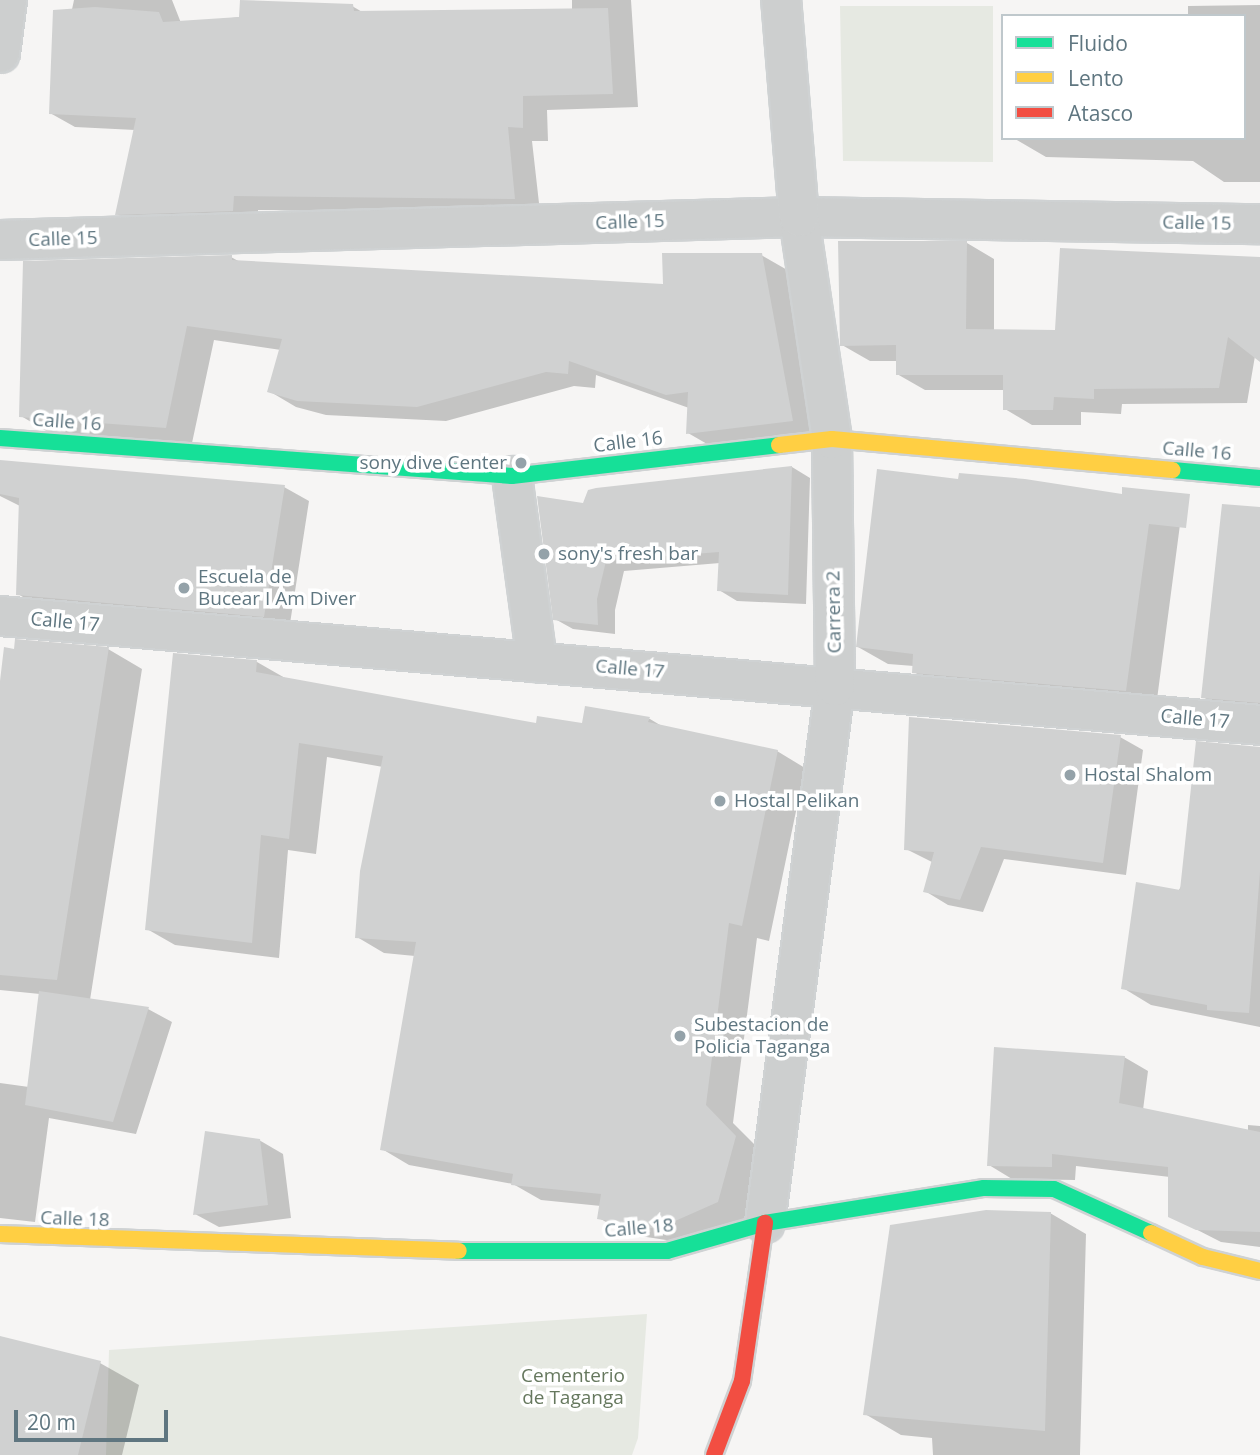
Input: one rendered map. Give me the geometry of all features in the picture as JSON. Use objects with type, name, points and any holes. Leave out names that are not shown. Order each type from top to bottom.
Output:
[{"type":"street","points":[[0,53],[8,0]]},
{"type":"street","name":"Carrera 2","points":[[765,1223],[835,686],[832,439],[799,217],[781,0]]},
{"type":"street","name":"Calle 15","points":[[0,240],[799,217],[1260,224]]},
{"type":"street","name":"Calle 16","points":[[0,439],[512,476],[832,439],[1260,478]]},
{"type":"street","points":[[512,476],[537,662]]},
{"type":"street","name":"Calle 17","points":[[0,616],[835,686],[1260,725]]},
{"type":"street","name":"Calle 18","points":[[0,1234],[31,1239],[547,1254],[667,1251],[765,1223],[984,1188],[1054,1189],[1203,1256],[1260,1271]]},
{"type":"street","points":[[714,1455],[742,1381],[765,1223]]},
{"type":"green space","points":[[840,6],[993,6],[993,162],[843,161]]},
{"type":"green space","name":"Cementerio de Taganga","points":[[647,1314],[638,1438],[632,1455],[106,1455],[109,1350]]},
{"type":"building","points":[[240,0],[353,4],[354,11],[608,8],[613,94],[523,96],[523,128],[508,127],[515,199],[234,196],[233,211],[115,215],[136,118],[49,114],[53,10],[95,7],[159,12],[163,22],[239,17]]},
{"type":"building","points":[[838,241],[967,241],[966,329],[1055,330],[1060,248],[1260,257],[1260,362],[1228,337],[1219,388],[1094,389],[1094,399],[1054,397],[1053,410],[1003,410],[1003,375],[896,375],[896,345],[840,346]]},
{"type":"building","points":[[662,253],[762,253],[793,421],[686,434],[688,392],[666,395],[569,361],[568,374],[546,372],[417,407],[297,401],[267,392],[282,339],[187,326],[166,428],[19,417],[23,261],[232,255],[232,260],[663,284]]},
{"type":"building","points":[[0,460],[285,485],[264,617],[16,595],[19,498],[0,494]]},
{"type":"building","points":[[792,466],[788,595],[717,591],[719,552],[606,561],[597,599],[598,625],[553,620],[537,496],[583,503],[588,490],[596,488]]},
{"type":"building","points":[[877,469],[958,479],[959,473],[1025,479],[1122,494],[1122,487],[1190,494],[1186,528],[1149,524],[1126,691],[912,673],[913,654],[856,647]]},
{"type":"building","points":[[1222,504],[1260,507],[1260,703],[1201,698]]},
{"type":"building","points":[[15,639],[109,647],[57,980],[0,975],[0,681],[4,647],[14,649]]},
{"type":"building","points":[[173,653],[257,660],[256,672],[536,723],[537,716],[582,723],[585,706],[650,717],[648,722],[778,750],[742,926],[729,923],[706,1105],[736,1136],[718,1202],[657,1229],[597,1219],[601,1194],[511,1185],[513,1174],[380,1150],[416,942],[355,938],[360,871],[383,756],[299,743],[289,839],[261,835],[252,943],[145,930]]},
{"type":"building","points":[[909,717],[1121,735],[1103,863],[981,847],[960,900],[923,892],[934,852],[904,850]]},
{"type":"building","points":[[1196,741],[1260,747],[1260,872],[1249,1013],[1207,1010],[1207,1005],[1121,989],[1136,882],[1180,890]]},
{"type":"building","points":[[39,991],[149,1007],[113,1122],[25,1105]]},
{"type":"building","points":[[994,1047],[1125,1056],[1119,1103],[1260,1132],[1260,1232],[1196,1230],[1168,1217],[1168,1167],[1052,1154],[1052,1167],[987,1166]]},
{"type":"building","points":[[205,1131],[260,1139],[268,1205],[193,1215]]},
{"type":"building","points":[[986,1210],[1051,1212],[1045,1431],[863,1415],[890,1225]]},
{"type":"building","points":[[0,1336],[101,1361],[78,1455],[0,1455]]},
{"type":"traffic: fast","points":[[0,438],[512,476],[779,445]]},
{"type":"traffic: fast","points":[[1173,470],[1260,478]]},
{"type":"traffic: fast","points":[[459,1251],[667,1251],[765,1223],[984,1188],[1054,1189],[1151,1233]]},
{"type":"traffic: slow","points":[[779,445],[832,439],[1173,470]]},
{"type":"traffic: slow","points":[[1151,1233],[1203,1257],[1260,1271]]},
{"type":"traffic: slow","points":[[0,1234],[459,1251]]},
{"type":"traffic: jam","points":[[714,1455],[742,1381],[765,1223]]},
{"type":"place","name":"sony dive Center","points":[[521,463]]},
{"type":"place","name":"sony's fresh bar","points":[[544,554]]},
{"type":"place","name":"Escuela de Bucear I Am Diver","points":[[184,588]]},
{"type":"place","name":"Hostal Shalom","points":[[1070,775]]},
{"type":"place","name":"Hostal Pelikan","points":[[720,801]]},
{"type":"place","name":"Subestacion de Policia Taganga","points":[[680,1036]]}]
